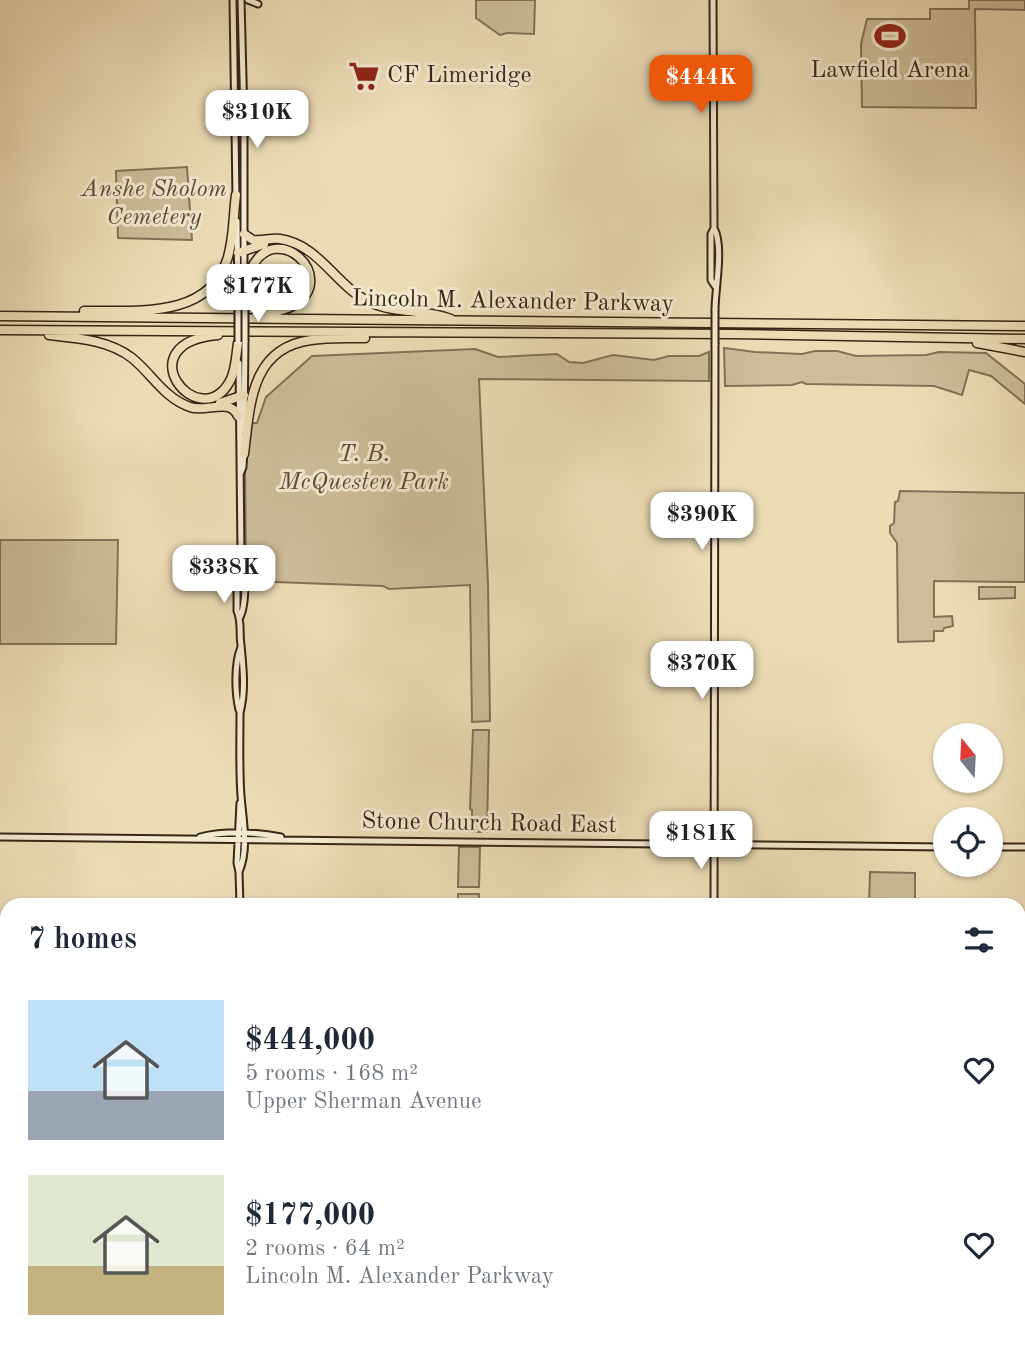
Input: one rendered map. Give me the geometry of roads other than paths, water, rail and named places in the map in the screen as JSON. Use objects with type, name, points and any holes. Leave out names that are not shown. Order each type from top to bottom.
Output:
[{"type":"highway","points":[[0,316],[14,313],[164,309],[195,300],[215,283],[227,261],[240,194]]},
{"type":"highway","points":[[244,234],[253,240],[279,239],[307,248],[349,288],[373,303],[410,312],[441,315],[454,321]]},
{"type":"highway","points":[[241,251],[272,242],[291,242]]},
{"type":"highway","points":[[230,317],[285,309],[296,304],[309,287],[308,269],[302,258],[292,251],[272,250],[259,258],[252,267],[244,295]]},
{"type":"highway","name":"Lincoln M. Alexander Parkway","points":[[0,316],[1025,326]]},
{"type":"highway","points":[[952,326],[965,322],[1025,321]]},
{"type":"highway","name":"Lincoln M. Alexander Parkway","points":[[0,330],[719,334],[1025,339]]},
{"type":"highway","points":[[31,330],[94,341],[115,348],[130,357],[163,391],[179,402],[197,409],[229,406],[235,409],[238,416]]},
{"type":"highway","points":[[241,342],[232,376],[218,394],[197,397],[188,394],[177,384],[173,363],[176,353],[184,344],[201,337],[260,331]]},
{"type":"highway","points":[[244,454],[255,384],[265,365],[287,347],[319,339],[486,334]]},
{"type":"highway","points":[[960,339],[1025,352]]},
{"type":"highway","points":[[179,402],[209,405],[241,397]]},
{"type":"main road","points":[[233,0],[234,163],[244,234],[241,251],[244,295],[242,306]]},
{"type":"main road","points":[[241,0],[244,127],[240,194],[241,397],[244,454],[241,472]]},
{"type":"main road","points":[[248,0],[258,4]]},
{"type":"main road","points":[[713,0],[713,898]]},
{"type":"main road","points":[[234,59],[243,91]]},
{"type":"main road","points":[[234,141],[240,137],[244,127]]},
{"type":"main road","points":[[240,898],[237,863],[244,814],[241,796],[240,713],[243,701],[243,655],[237,611],[237,558],[241,554],[238,416],[241,397]]},
{"type":"main road","name":"Stone Church Road East","points":[[0,836],[199,837],[211,840],[270,835],[284,838],[715,846],[933,847]]},
{"type":"main road","points":[[1003,847],[1025,847]]},
{"type":"place","name":"Lawfield Arena","points":[[890,36]]},
{"type":"place","name":"CF Limeridge","points":[[364,76]]},
{"type":"park label","name":"Anshe Sholom Cemetery","points":[[154,204]]},
{"type":"park label","name":"T. B. McQuesten Park","points":[[364,469]]}]
